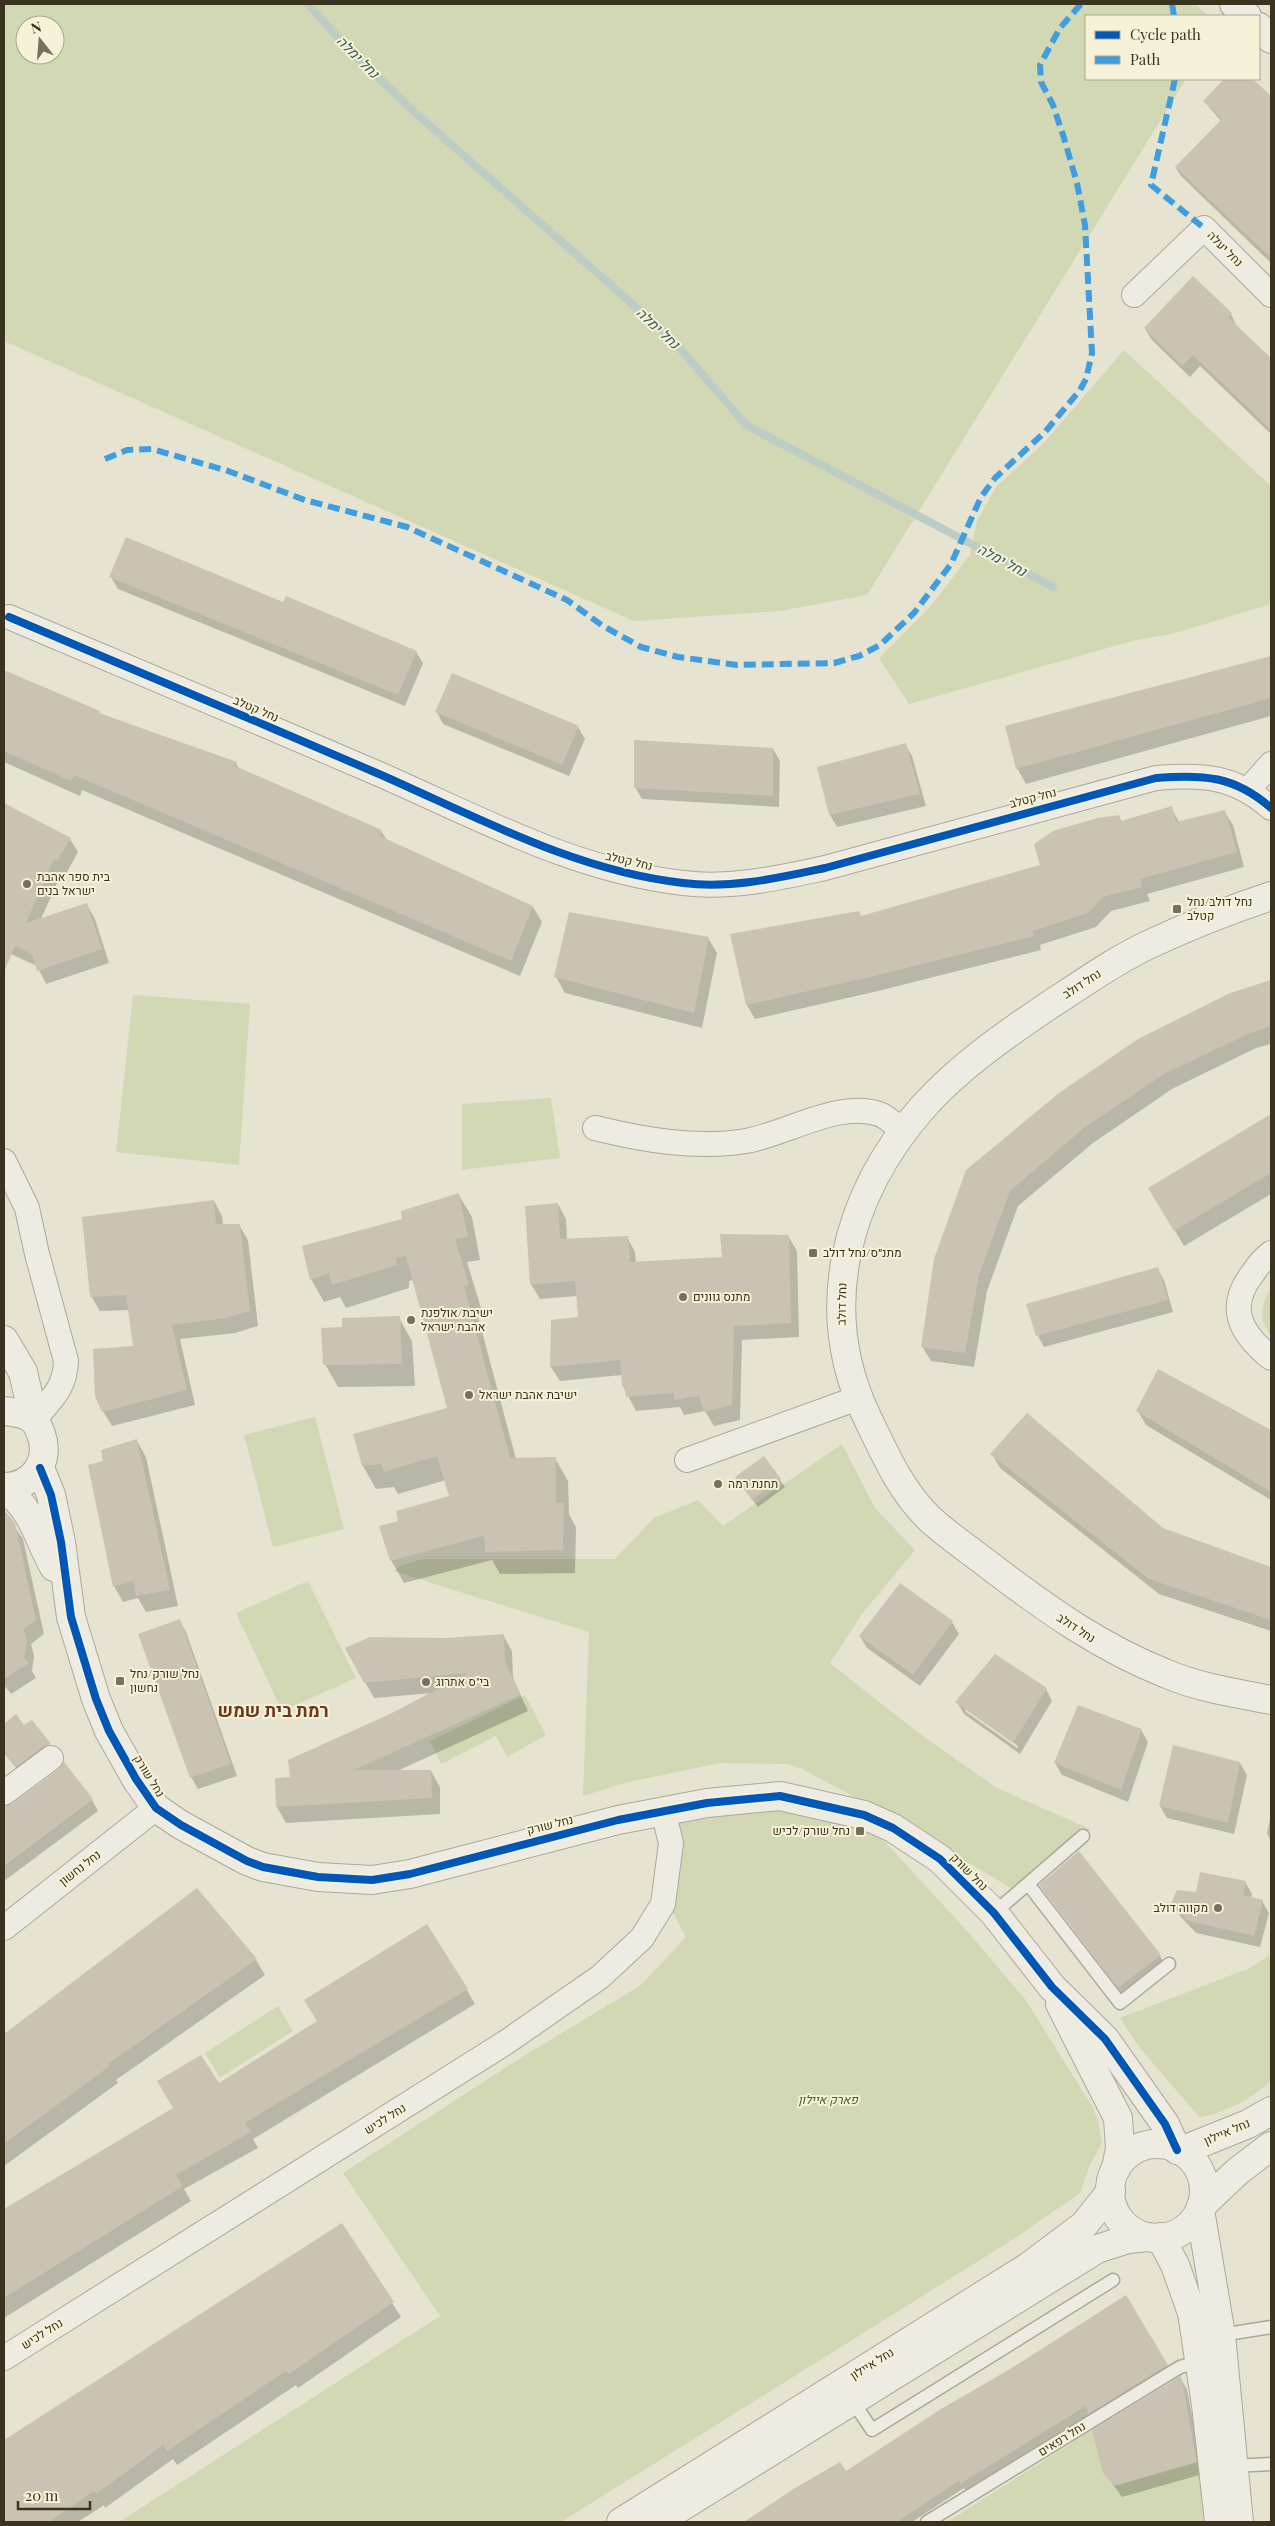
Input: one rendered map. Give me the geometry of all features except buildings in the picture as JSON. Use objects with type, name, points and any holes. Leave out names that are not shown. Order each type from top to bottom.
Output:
[{"type":"street","points":[[1234,4],[1246,15]]},
{"type":"street","points":[[1260,28],[1271,39]]},
{"type":"street","name":"נחל יעלה","points":[[1134,295],[1204,228],[1271,295]]},
{"type":"street","name":"נחל קטלב","points":[[9,617],[280,731],[569,857],[615,871],[675,882],[720,886],[807,872],[1156,778],[1208,776],[1248,790],[1271,808]]},
{"type":"street","points":[[1248,790],[1271,764]]},
{"type":"street","name":"נחל דולב","points":[[1271,896],[1209,918],[1145,946],[1089,979],[996,1042],[952,1078],[903,1132],[866,1196],[848,1246],[840,1306],[842,1337],[848,1370],[858,1398],[881,1448],[907,1492],[928,1518],[1044,1607],[1103,1645],[1169,1675],[1203,1686],[1271,1700]]},
{"type":"street","points":[[595,1128],[643,1140],[707,1144],[747,1141],[848,1111],[866,1110],[881,1114],[903,1132]]},
{"type":"street","points":[[4,1161],[27,1208],[37,1254],[66,1361],[66,1375],[61,1388],[34,1420]]},
{"type":"street","points":[[1271,1253],[1264,1258],[1247,1280],[1239,1295],[1237,1311],[1247,1335],[1271,1358]]},
{"type":"street","points":[[4,1340],[23,1372],[34,1420],[44,1443],[43,1459],[40,1468],[30,1480],[4,1488]]},
{"type":"street","points":[[687,1460],[858,1398]]},
{"type":"street","points":[[4,1411],[24,1415],[34,1420]]},
{"type":"street","name":"נחל שורק","points":[[40,1468],[51,1495],[59,1533],[71,1618],[96,1699],[109,1730],[136,1779],[156,1808],[182,1825],[246,1861],[263,1867],[318,1877],[372,1880],[410,1874],[529,1842],[663,1811],[707,1803],[780,1796],[864,1815],[892,1828],[940,1859],[994,1913],[1052,1987],[1105,2039],[1165,2124],[1179,2150]]},
{"type":"street","name":"נחל שורק","points":[[4,1488],[24,1507],[65,1586]]},
{"type":"street","points":[[4,1793],[51,1758]]},
{"type":"street","name":"נחל נחשון","points":[[4,1928],[156,1808]]},
{"type":"street","name":"נחל לכיש","points":[[4,2358],[505,2043],[600,1977],[642,1938],[663,1904],[671,1843],[663,1811]]},
{"type":"street","name":"נחל שורק","points":[[1052,1987],[1118,2118],[1120,2148],[1113,2180]]},
{"type":"street","name":"נחל איילון","points":[[1179,2150],[1248,2124],[1271,2111]]},
{"type":"street","points":[[1239,2522],[1221,2335],[1200,2208],[1204,2187],[1201,2175],[1194,2162],[1179,2150],[1157,2145],[1138,2149],[1127,2155],[1113,2180],[1113,2206],[1123,2223],[1133,2231],[1154,2237],[1184,2230],[1200,2208],[1238,2171],[1271,2146]]},
{"type":"street","name":"נחל איילון","points":[[621,2522],[1028,2266],[1084,2225],[1113,2180]]},
{"type":"street","points":[[1154,2237],[1186,2292],[1200,2361],[1219,2522]]},
{"type":"street","name":"נחל איילון","points":[[658,2522],[1098,2249],[1128,2239],[1154,2237]]},
{"type":"lane","points":[[994,1913],[1083,1836]]},
{"type":"lane","points":[[1028,1884],[1120,2003],[1169,1964]]},
{"type":"lane","points":[[852,2400],[872,2430],[1113,2280]]},
{"type":"lane","points":[[1221,2335],[1271,2326]]},
{"type":"lane","name":"נחל רפאים","points":[[927,2522],[1180,2367],[1200,2361]]},
{"type":"lane","points":[[1233,2466],[1271,2464]]},
{"type":"green space","points":[[4,4],[1195,4],[1208,15],[1085,15],[1085,80],[1185,80],[867,595],[780,611],[634,621],[4,341]]},
{"type":"green space","points":[[1124,350],[1271,486],[1271,604],[1172,634],[1136,640],[909,704],[879,658],[930,607],[970,555],[977,521],[996,487],[1043,444]]},
{"type":"green space","points":[[133,995],[250,1004],[239,1165],[116,1152]]},
{"type":"green space","points":[[551,1098],[560,1158],[462,1170],[462,1104]]},
{"type":"green space","points":[[1271,1288],[1271,1335],[1264,1324],[1262,1312]]},
{"type":"green space","points":[[315,1417],[344,1529],[273,1547],[244,1435]]},
{"type":"green space","points":[[842,1444],[875,1508],[915,1550],[862,1614],[830,1663],[916,1731],[997,1788],[1090,1829],[1013,1889],[868,1804],[800,1768],[785,1764],[720,1763],[624,1783],[583,1796],[589,1632],[393,1571],[400,1566],[422,1559],[615,1559],[654,1518],[698,1500],[723,1526]]},
{"type":"green space","points":[[308,1581],[356,1678],[282,1711],[236,1613]]},
{"type":"green space","points":[[525,1695],[546,1735],[507,1757],[496,1736],[441,1764],[430,1741]]},
{"type":"green space","name":"פארק איילון","points":[[779,1808],[859,1827],[884,1841],[968,1932],[1025,1999],[1092,2106],[1098,2120],[1102,2143],[1090,2165],[1080,2193],[1017,2237],[561,2522],[119,2522],[440,2316],[343,2173],[519,2059],[641,1985],[686,1937],[670,1907],[674,1821],[709,1815]]},
{"type":"green space","points":[[1271,1954],[1271,2081],[1255,2094],[1238,2104],[1200,2118],[1140,2048],[1120,2018],[1250,1968]]},
{"type":"green space","points":[[278,2006],[293,2031],[220,2078],[205,2053]]},
{"type":"green space","points":[[1092,2430],[1114,2486],[1198,2462],[1204,2522],[947,2522]]},
{"type":"waterway","name":"נחל ימלה","points":[[308,4],[351,52],[420,117],[671,338],[746,425],[1053,587]]},
{"type":"marked path","points":[[105,459],[127,450],[152,449],[228,471],[305,500],[407,527],[567,600],[603,626],[641,647],[678,657],[737,665],[834,663],[859,656],[880,645],[914,613],[951,564],[981,497],[995,478],[1045,432],[1080,390],[1086,379],[1092,353],[1085,225],[1077,183],[1053,105],[1041,82],[1040,65],[1060,28],[1081,4]]},
{"type":"marked path","points":[[1172,4],[1174,15]]},
{"type":"marked path","points":[[1175,80],[1151,185],[1204,228]]},
{"type":"cycle path","points":[[9,617],[379,774],[527,840],[565,855],[643,877],[683,883],[719,885],[772,879],[825,868],[1156,778],[1189,776],[1218,779],[1244,789],[1258,797],[1271,808]]},
{"type":"cycle path","points":[[40,1468],[51,1495],[61,1542],[71,1617],[96,1699],[109,1731],[136,1779],[156,1808],[181,1825],[247,1861],[263,1867],[318,1877],[372,1880],[410,1874],[618,1820],[707,1803],[780,1796],[864,1815],[893,1828],[940,1859],[994,1913],[1052,1987],[1105,2039],[1165,2124],[1177,2150]]},
{"type":"place","name":"בית ספר אהבת ישראל בנים","points":[[27,884]]},
{"type":"place","name":"נחל דולב/נחל קטלב","points":[[1177,909]]},
{"type":"place","name":"מתנ״ס/נחל דולב","points":[[813,1253]]},
{"type":"place","name":"מתנס גוונים","points":[[683,1297]]},
{"type":"place","name":"ישיבת/אולפנת אהבת ישראל","points":[[411,1320]]},
{"type":"place","name":"ישיבת אהבת ישראל","points":[[469,1395]]},
{"type":"place","name":"תחנת רמה","points":[[718,1484]]},
{"type":"place","name":"נחל שורק/נחל נחשון","points":[[120,1681]]},
{"type":"place","name":"בי\"ס אתרוג","points":[[426,1682]]},
{"type":"place","name":"נחל שורק/לכיש","points":[[860,1831]]},
{"type":"place","name":"מקווה דולב","points":[[1218,1908]]},
{"type":"district","name":"רמת בית שמש","points":[[273,1711]]}]
